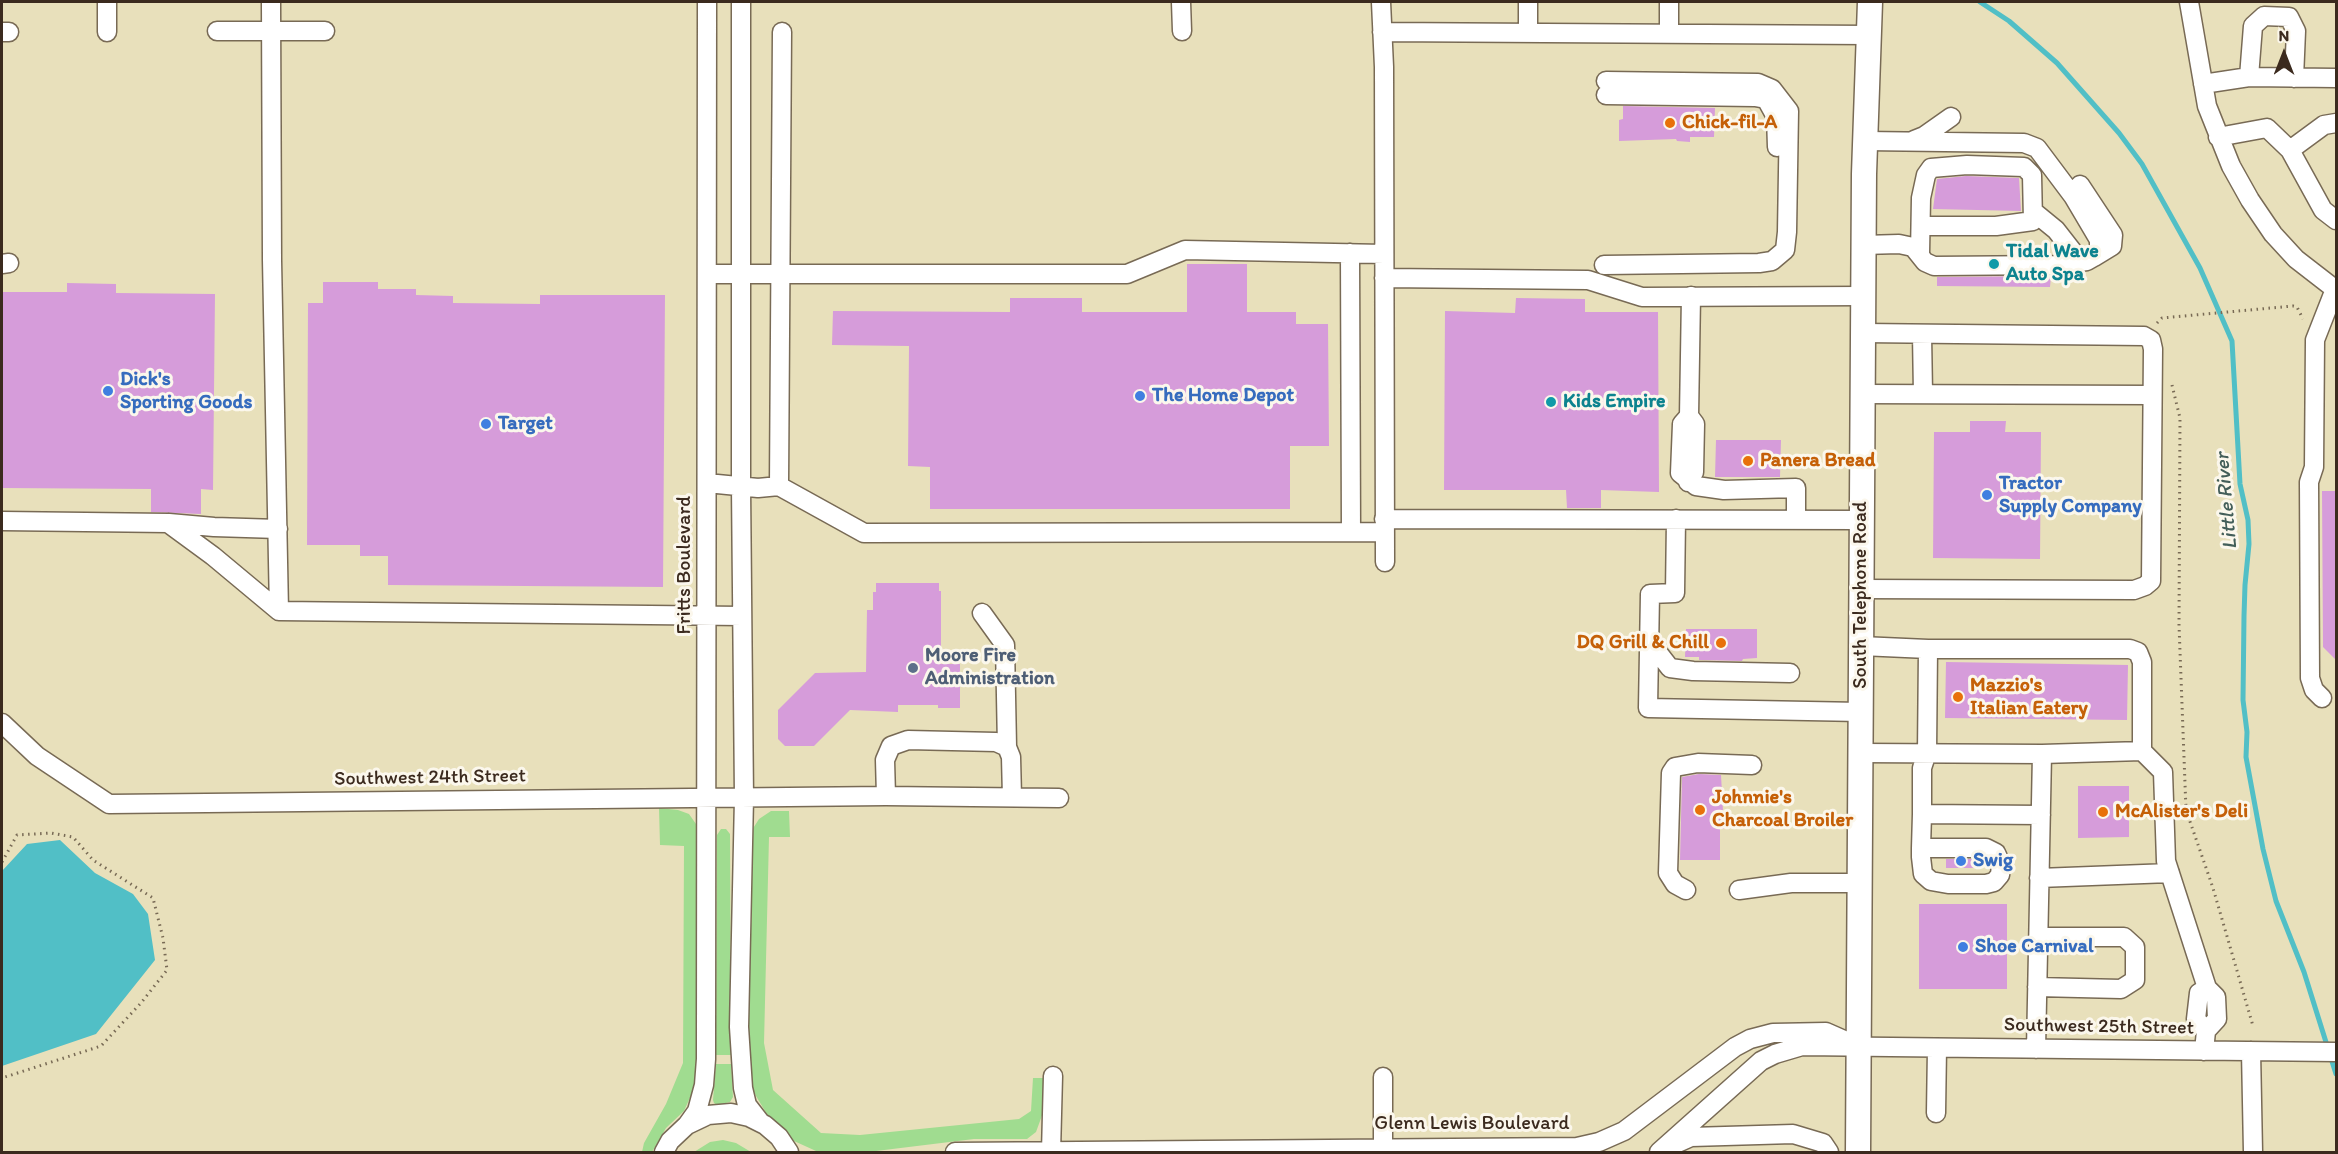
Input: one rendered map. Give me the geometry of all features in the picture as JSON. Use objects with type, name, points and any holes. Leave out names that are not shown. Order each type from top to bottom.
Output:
[{"type":"main road","name":"South Telephone Road","points":[[1858,1152],[1863,245],[1870,2]]},
{"type":"street","points":[[107,2],[107,32]]},
{"type":"street","points":[[271,2],[272,272],[279,611]]},
{"type":"street","name":"Fritts Boulevard","points":[[687,1125],[697,1111],[704,1084],[706,1059],[707,2]]},
{"type":"street","points":[[741,2],[741,487],[744,798],[739,1027],[743,1088],[747,1105],[761,1123],[794,1152]]},
{"type":"street","points":[[1181,2],[1182,31]]},
{"type":"street","points":[[1381,2],[1385,562]]},
{"type":"street","points":[[1528,2],[1528,33]]},
{"type":"street","points":[[1669,2],[1669,33]]},
{"type":"street","points":[[2189,2],[2203,84],[2218,137],[2250,200],[2273,234],[2296,259],[2336,290],[2319,328],[2313,352],[2314,467],[2309,482],[2310,678],[2314,690],[2322,698]]},
{"type":"street","points":[[2249,77],[2253,26],[2264,16],[2289,17],[2296,31],[2294,78]]},
{"type":"street","points":[[217,31],[325,31]]},
{"type":"street","points":[[1382,32],[1869,35]]},
{"type":"street","points":[[779,486],[782,33]]},
{"type":"street","points":[[2203,84],[2249,77],[2337,78]]},
{"type":"street","points":[[1606,82],[1758,83],[1772,89],[1789,111],[1785,250],[1772,261],[1759,263],[1604,259],[1762,253],[1771,246],[1776,232],[1776,117],[1766,99],[1606,82]]},
{"type":"street","points":[[1924,140],[1951,117]]},
{"type":"street","points":[[2290,150],[2324,125],[2337,123]]},
{"type":"street","points":[[2218,137],[2267,128],[2290,150],[2323,210],[2337,220]]},
{"type":"street","points":[[1865,135],[1917,132],[1924,140],[1931,168],[1926,175],[1921,198],[1921,239],[1925,262],[1934,266],[2056,265],[2088,260],[2099,249],[2099,240],[2073,196],[2037,148],[2024,143],[1924,140]]},
{"type":"street","points":[[1863,245],[1893,244],[1913,247],[1921,239],[2033,221],[2032,175],[2024,167],[1967,165],[1931,168]]},
{"type":"street","points":[[2034,212],[2088,260]]},
{"type":"street","points":[[707,274],[1127,274],[1185,250],[1384,254]]},
{"type":"street","points":[[1350,254],[1351,532]]},
{"type":"street","points":[[1384,278],[1588,280],[1642,297],[1863,296]]},
{"type":"street","points":[[1692,296],[1689,416],[1682,424],[1680,473],[1688,482],[1696,486],[1724,490],[1796,488],[1796,520]]},
{"type":"street","points":[[1862,589],[2134,590],[2145,586],[2151,581],[2153,348],[2151,340],[2144,336],[1863,333]]},
{"type":"street","points":[[1922,334],[1923,394]]},
{"type":"street","points":[[1863,394],[2152,395]]},
{"type":"street","points":[[707,483],[741,487],[779,486],[864,533],[1351,532],[1384,526],[1676,519],[1862,520]]},
{"type":"street","points":[[1676,519],[1675,593],[1650,594],[1648,708],[1861,712]]},
{"type":"street","points":[[2,521],[168,523],[214,528],[278,529]]},
{"type":"street","points":[[168,523],[213,556],[279,611],[742,616]]},
{"type":"street","points":[[982,613],[1005,645],[1006,747],[1011,757],[1012,797]]},
{"type":"street","points":[[1649,641],[1670,668],[1692,671],[1790,673]]},
{"type":"street","points":[[1861,646],[1928,649],[2130,649],[2138,652],[2142,662],[2142,751],[2163,772],[2166,861],[2207,988],[2216,997],[2217,1019],[2206,1031],[2204,1051]]},
{"type":"street","points":[[1921,848],[1986,848],[1996,853],[2001,864],[2000,875],[1994,882],[1986,884],[1948,884],[1931,881],[1923,874],[1921,848],[1922,768],[1927,753],[1928,649]]},
{"type":"street","name":"Southwest 24th Street","points":[[2,723],[37,756],[109,804],[886,796],[1059,798]]},
{"type":"street","points":[[886,796],[885,760],[891,746],[908,740],[996,742],[1006,747]]},
{"type":"street","points":[[1861,753],[2042,754],[2142,751]]},
{"type":"street","points":[[2036,1049],[2042,754]]},
{"type":"street","points":[[1686,890],[1675,884],[1668,873],[1671,772],[1675,767],[1698,763],[1752,765]]},
{"type":"street","points":[[1922,814],[2041,815]]},
{"type":"street","points":[[2039,878],[2170,873]]},
{"type":"street","points":[[1739,890],[1791,883],[1861,883]]},
{"type":"street","points":[[2037,987],[2121,988],[2135,980],[2135,947],[2124,937],[2038,937]]},
{"type":"street","name":"Glenn Lewis Boulevard","points":[[955,1152],[1577,1147],[1599,1142],[1624,1131],[1735,1047],[1750,1039],[1773,1033],[1826,1032],[1860,1047]]},
{"type":"street","points":[[1660,1151],[1761,1061],[1802,1046],[1860,1047]]},
{"type":"street","name":"Southwest 25th Street","points":[[1860,1047],[2337,1052]]},
{"type":"street","points":[[1936,1113],[1937,1048]]},
{"type":"street","points":[[2251,1051],[2253,1152]]},
{"type":"street","points":[[1051,1151],[1053,1076]]},
{"type":"street","points":[[1378,1150],[1383,1077]]},
{"type":"street","points":[[664,1152],[670,1141],[687,1125],[708,1115],[731,1113],[749,1117],[761,1123]]},
{"type":"street","points":[[1660,1151],[1691,1137],[1793,1134],[1823,1143],[1829,1152]]},
{"type":"path","points":[[2158,331],[2156,321],[2162,318],[2272,307],[2297,307],[2303,319],[2319,328]]},
{"type":"path","points":[[2170,381],[2180,418],[2179,625],[2187,810],[2213,888],[2253,1026]]},
{"type":"path","points":[[2,862],[17,835],[51,833],[74,837],[93,860],[153,897],[163,938],[166,970],[141,1003],[101,1046],[2,1078]]},
{"type":"green space","points":[[659,808],[689,814],[696,824],[699,884],[697,1065],[696,1084],[684,1111],[666,1128],[652,1152],[642,1152],[644,1143],[666,1104],[683,1063],[684,846],[660,845]]},
{"type":"green space","points":[[771,811],[789,811],[790,837],[769,837],[764,1043],[773,1090],[821,1133],[860,1135],[1019,1119],[1031,1111],[1033,1078],[1043,1078],[1044,1110],[1036,1132],[1027,1139],[974,1139],[868,1152],[830,1152],[816,1151],[794,1141],[768,1116],[750,1082],[748,964],[752,913],[752,830],[759,819]]},
{"type":"green space","points":[[721,829],[726,829],[730,834],[731,1055],[716,1055],[717,835]]},
{"type":"green space","points":[[716,1064],[731,1064],[733,1097],[730,1102],[717,1105],[713,1100]]},
{"type":"green space","points":[[723,1140],[736,1143],[751,1152],[694,1152],[710,1142]]},
{"type":"water","points":[[60,840],[95,873],[133,894],[148,914],[155,960],[96,1034],[2,1066],[2,871],[27,844]]},
{"type":"building","name":"Chick-fil-A","points":[[1623,106],[1715,108],[1714,137],[1690,137],[1690,142],[1676,139],[1619,141],[1619,120],[1623,119]]},
{"type":"building","points":[[1966,176],[2019,178],[2021,211],[1933,209],[1937,179]]},
{"type":"building","name":"The Home Depot","points":[[1187,264],[1247,264],[1247,312],[1296,312],[1296,324],[1328,324],[1329,446],[1290,446],[1290,509],[930,509],[930,467],[908,466],[909,346],[832,345],[833,311],[1010,312],[1010,298],[1082,298],[1082,312],[1187,312]]},
{"type":"building","points":[[2051,276],[2050,287],[1937,286],[1937,277]]},
{"type":"building","name":"Target","points":[[323,282],[378,282],[378,289],[416,289],[416,295],[453,296],[453,303],[540,304],[540,295],[665,295],[663,587],[388,585],[388,556],[360,556],[360,545],[307,545],[308,303],[323,303]]},
{"type":"building","name":"Dick's Sporting Goods","points":[[67,283],[116,284],[116,293],[215,294],[213,490],[201,489],[201,514],[151,512],[151,489],[2,488],[2,292],[67,292]]},
{"type":"building","name":"Kids Empire","points":[[1516,298],[1585,299],[1585,312],[1658,312],[1659,492],[1601,490],[1601,508],[1567,508],[1566,490],[1444,490],[1445,311],[1515,313]]},
{"type":"building","name":"Tractor Supply Company","points":[[1970,421],[2006,421],[2005,432],[2041,432],[2040,559],[1933,558],[1934,432],[1970,432]]},
{"type":"building","name":"Panera Bread","points":[[1716,440],[1781,440],[1780,477],[1715,477]]},
{"type":"building","points":[[2322,491],[2337,491],[2337,661],[2323,647]]},
{"type":"building","name":"Moore Fire Administration","points":[[876,583],[939,583],[939,591],[941,591],[941,664],[960,664],[960,708],[938,708],[938,705],[898,705],[898,712],[850,710],[814,746],[785,746],[778,739],[778,710],[815,673],[866,672],[867,610],[873,610],[873,592],[876,592]]},
{"type":"building","name":"DQ Grill & Chill","points":[[1686,629],[1757,629],[1757,658],[1742,661],[1699,660],[1699,657],[1685,657]]},
{"type":"building","points":[[1946,662],[2128,665],[2127,720],[1945,718]]},
{"type":"building","name":"Johnnie's Charcoal Broiler","points":[[1699,774],[1721,775],[1724,829],[1720,829],[1720,860],[1680,860],[1682,777]]},
{"type":"building","name":"McAlister's Deli","points":[[2078,786],[2129,786],[2129,837],[2078,838]]},
{"type":"building","points":[[1946,859],[1976,859],[1976,868],[1946,868]]},
{"type":"building","name":"Shoe Carnival","points":[[1919,904],[2007,904],[2007,989],[1919,989]]},
{"type":"waterway","name":"Little River","points":[[1980,2],[2009,21],[2057,63],[2119,133],[2142,164],[2200,268],[2232,341],[2240,484],[2248,520],[2249,544],[2244,616],[2243,700],[2247,732],[2246,757],[2263,849],[2276,901],[2304,972],[2336,1074]]},
{"type":"place","name":"Chick-fil-A","points":[[1670,123]]},
{"type":"place","name":"Tidal Wave Auto Spa","points":[[1994,264]]},
{"type":"place","name":"Dick's Sporting Goods","points":[[108,391]]},
{"type":"place","name":"The Home Depot","points":[[1140,396]]},
{"type":"place","name":"Kids Empire","points":[[1551,402]]},
{"type":"place","name":"Target","points":[[486,424]]},
{"type":"place","name":"Panera Bread","points":[[1748,461]]},
{"type":"place","name":"Tractor Supply Company","points":[[1987,495]]},
{"type":"place","name":"DQ Grill & Chill","points":[[1721,643]]},
{"type":"place","name":"Moore Fire Administration","points":[[913,668]]},
{"type":"place","name":"Mazzio's Italian Eatery","points":[[1958,697]]},
{"type":"place","name":"Johnnie's Charcoal Broiler","points":[[1700,810]]},
{"type":"place","name":"McAlister's Deli","points":[[2103,812]]},
{"type":"place","name":"Swig","points":[[1961,861]]},
{"type":"place","name":"Shoe Carnival","points":[[1963,947]]}]
